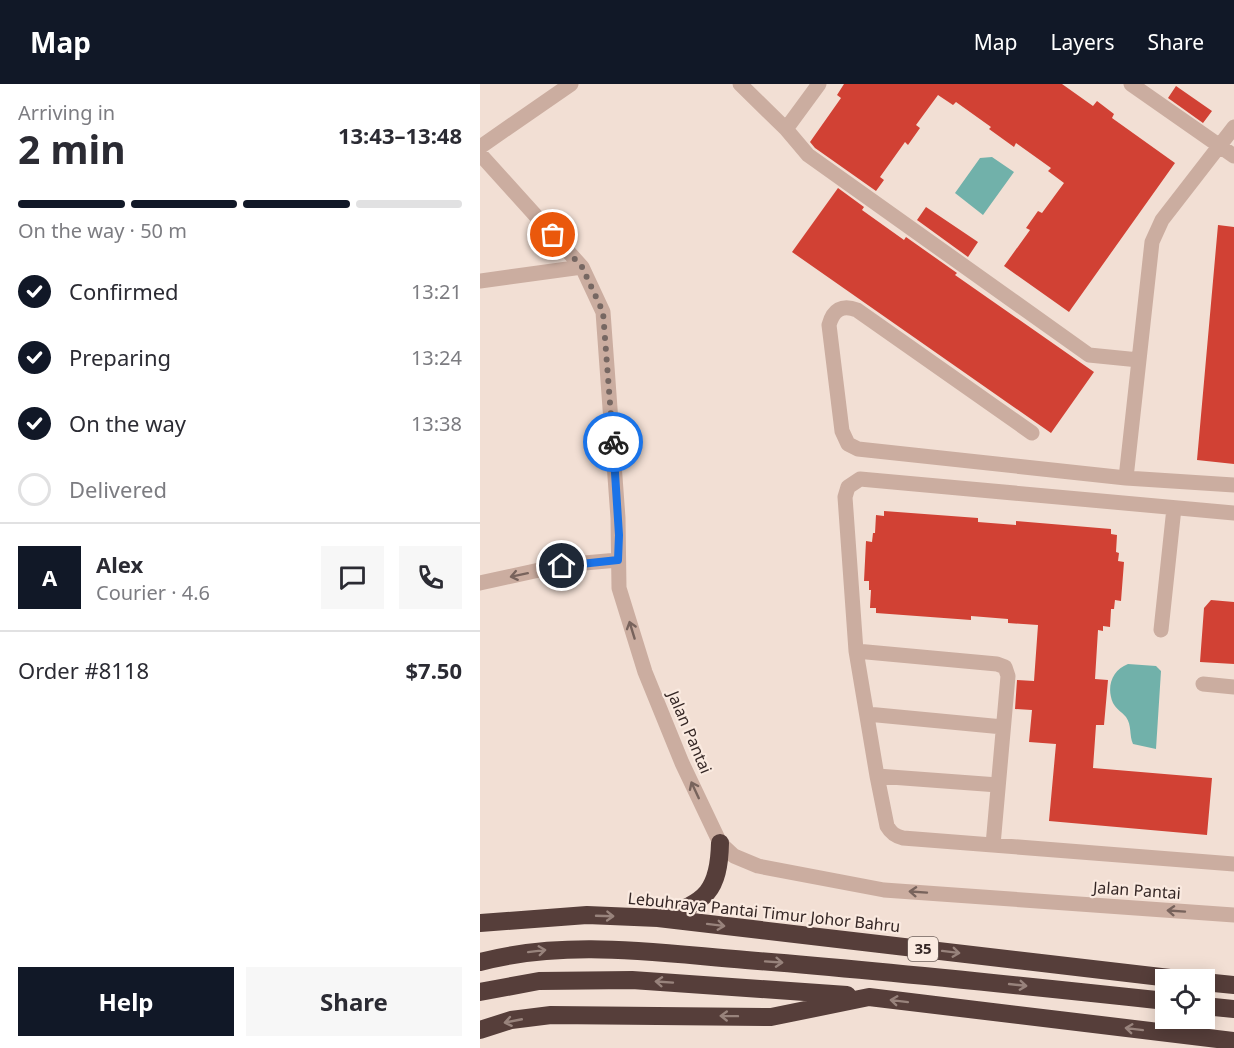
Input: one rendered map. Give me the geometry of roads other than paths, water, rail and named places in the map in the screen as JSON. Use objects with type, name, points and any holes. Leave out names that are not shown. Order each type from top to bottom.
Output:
[{"type":"highway","points":[[658,918],[697,903],[709,890],[719,858],[720,843]]},
{"type":"highway","name":"Lebuhraya Pantai Timur Johor Bahru","points":[[480,923],[587,915],[658,918],[1155,976]]},
{"type":"highway","name":"35","points":[[480,962],[506,955],[554,949],[603,948],[876,970],[1155,1000]]},
{"type":"highway","points":[[480,992],[539,981],[632,980],[869,997],[1234,1041]]},
{"type":"highway","points":[[1215,983],[1234,985]]},
{"type":"highway","points":[[480,1030],[511,1020],[551,1015],[771,1017],[869,997]]},
{"type":"highway","points":[[1215,1007],[1234,1009]]},
{"type":"street","points":[[480,147],[571,84]]},
{"type":"street","points":[[740,84],[786,129],[808,155],[1089,355],[1139,360]]},
{"type":"street","points":[[786,129],[819,84]]},
{"type":"street","points":[[1131,84],[1234,156]]},
{"type":"street","points":[[1126,478],[1152,242],[1162,220],[1234,128]]},
{"type":"street","name":"Jalan Pantai","points":[[480,154],[582,267],[603,312],[618,518],[619,588],[645,672],[682,762],[720,843],[734,856],[758,866],[884,890],[1234,915]]},
{"type":"street","points":[[480,281],[582,267]]},
{"type":"street","points":[[1032,432],[856,310],[848,307],[838,309],[831,315],[829,325],[842,431],[848,444],[858,449],[1126,478],[1234,485]]},
{"type":"street","points":[[1234,513],[860,479],[848,487],[844,497],[856,651],[887,825],[896,837],[1234,864]]},
{"type":"street","points":[[1161,630],[1174,508]]},
{"type":"street","points":[[480,583],[562,566],[618,560]]},
{"type":"street","points":[[856,651],[997,664],[1005,667],[1008,675],[993,845]]},
{"type":"street","points":[[1203,684],[1234,687]]},
{"type":"street","points":[[867,714],[1003,727]]},
{"type":"street","points":[[877,776],[998,785]]},
{"type":"water","points":[[992,157],[1014,172],[983,215],[955,193],[980,158]]},
{"type":"water","points":[[1128,664],[1156,666],[1161,671],[1156,749],[1133,744],[1128,720],[1114,705],[1111,697],[1110,685],[1114,675]]}]
